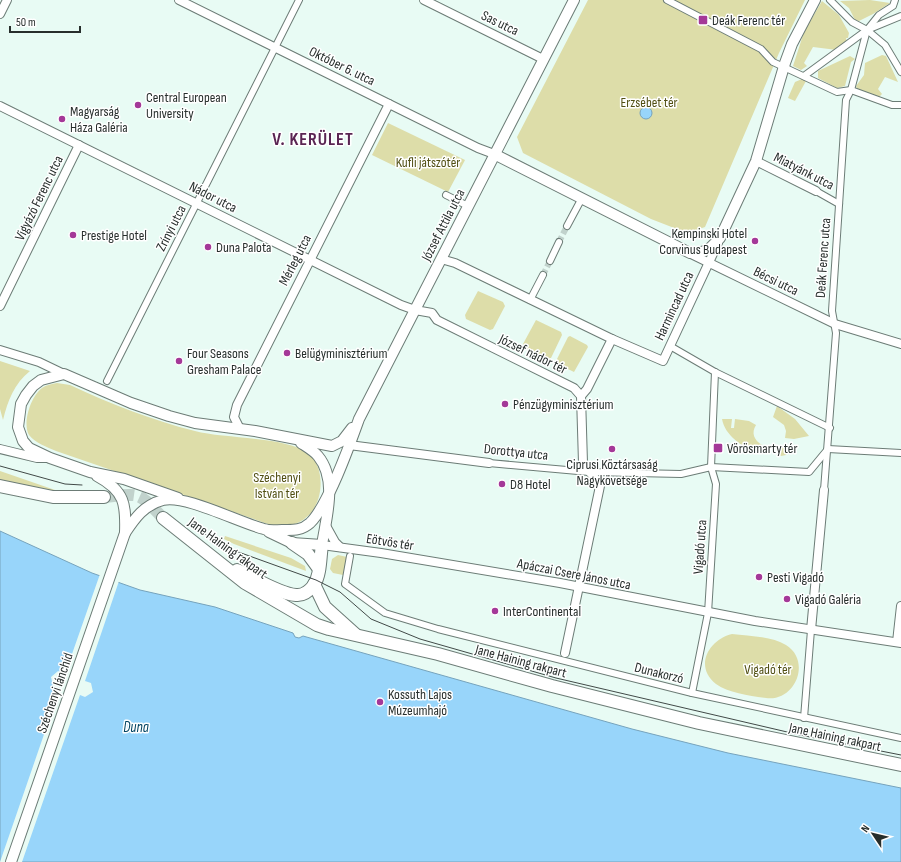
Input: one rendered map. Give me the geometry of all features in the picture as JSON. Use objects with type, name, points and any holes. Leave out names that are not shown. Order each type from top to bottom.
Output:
[{"type":"main road","points":[[0,486],[53,497],[104,497]]},
{"type":"main road","name":"Jane Haining rakpart","points":[[163,518],[245,583],[318,625],[357,636],[438,654],[559,688],[699,722],[901,765]]},
{"type":"main road","points":[[292,543],[308,554],[318,569]]},
{"type":"main road","points":[[215,560],[283,592],[297,595],[307,593],[314,584],[322,545]]},
{"type":"main road","points":[[314,584],[325,607],[357,636]]},
{"type":"street","points":[[0,14],[7,0]]},
{"type":"street","name":"Október 6. utca","points":[[179,0],[478,148],[494,154]]},
{"type":"street","name":"Zrínyi utca","points":[[107,381],[299,0]]},
{"type":"street","name":"Sas utca","points":[[424,0],[543,59]]},
{"type":"street","name":"József Attila utca","points":[[359,419],[574,0]]},
{"type":"street","points":[[667,0],[761,49],[773,62],[837,92],[851,90],[892,105],[901,105]]},
{"type":"street","points":[[494,154],[709,262],[756,161],[792,44],[814,0]]},
{"type":"street","points":[[830,0],[852,22],[867,30],[885,45],[901,72]]},
{"type":"street","points":[[851,90],[867,30],[879,15],[893,6],[895,0]]},
{"type":"street","points":[[804,76],[867,30],[901,16]]},
{"type":"street","name":"Deák Ferenc utca","points":[[830,428],[836,333],[832,311],[846,100],[851,90]]},
{"type":"street","name":"Mérleg utca","points":[[240,429],[234,412],[237,405],[389,104]]},
{"type":"street","name":"Nádor utca","points":[[0,106],[309,260],[415,310]]},
{"type":"street","name":"Vigyázó Ferenc utca","points":[[0,306],[79,145]]},
{"type":"street","name":"Miatyánk utca","points":[[756,161],[839,204]]},
{"type":"street","points":[[446,195],[468,206]]},
{"type":"street","points":[[568,226],[582,198]]},
{"type":"street","points":[[690,253],[698,253],[708,250],[720,238]]},
{"type":"street","points":[[550,260],[559,242]]},
{"type":"street","points":[[441,259],[455,263],[612,339],[587,389],[581,396],[583,463],[589,472],[598,480],[600,486],[565,657]]},
{"type":"street","name":"Bécsi utca","points":[[709,262],[835,324],[901,344]]},
{"type":"street","name":"Harmincad utca","points":[[612,339],[663,361],[709,262]]},
{"type":"street","points":[[530,300],[543,275]]},
{"type":"street","name":"József nádor tér","points":[[415,310],[432,313],[437,320],[574,388],[581,396]]},
{"type":"street","points":[[670,346],[715,372],[830,428],[804,718]]},
{"type":"street","points":[[0,350],[39,362],[157,413],[195,423],[240,429],[321,445],[337,444],[346,437],[359,419]]},
{"type":"street","points":[[715,372],[712,467],[809,472],[828,449]]},
{"type":"street","points":[[64,374],[41,380],[32,386],[21,404],[18,417],[18,426],[23,441],[29,448],[50,458],[90,472],[124,478],[170,494],[193,505],[265,530],[292,543],[322,545],[330,490],[326,470],[319,457],[296,440]]},
{"type":"street","points":[[265,530],[294,530],[303,528],[311,522],[323,505],[330,490],[359,419]]},
{"type":"street","name":"Dorottya utca","points":[[349,445],[489,463],[589,472],[682,474],[712,467]]},
{"type":"street","points":[[0,449],[37,458],[50,458]]},
{"type":"street","points":[[828,449],[901,453]]},
{"type":"street","name":"Vigadó utca","points":[[708,613],[716,484],[712,467]]},
{"type":"street","name":"Széchenyi lánchíd","points":[[90,472],[106,481],[116,489],[124,505],[125,534]]},
{"type":"street","name":"Széchenyi lánchíd","points":[[11,862],[125,534],[136,516],[151,505],[169,499],[193,505]]},
{"type":"street","points":[[325,524],[330,535],[340,547]]},
{"type":"street","name":"Eötvös tér","points":[[322,545],[436,562]]},
{"type":"street","name":"Eötvös tér","points":[[350,556],[345,584],[385,613],[413,621]]},
{"type":"street","name":"Apáczai Csere János utca","points":[[436,562],[580,587],[708,613]]},
{"type":"street","points":[[692,693],[708,613],[899,643],[901,606]]},
{"type":"street","name":"Dunakorzó","points":[[413,621],[565,657],[692,693],[901,738]]},
{"type":"green space","name":"Erzsébet tér","points":[[588,0],[805,0],[779,53],[705,227],[687,233],[651,219],[523,153],[517,137]]},
{"type":"green space","points":[[870,0],[890,3],[859,21],[855,20],[849,8],[840,1]]},
{"type":"green space","points":[[822,1],[839,15],[849,33],[848,38],[846,38],[847,42],[837,50],[813,47],[804,63],[807,66],[801,70],[793,66],[804,32]]},
{"type":"green space","points":[[882,55],[886,56],[898,82],[885,77],[878,89],[882,94],[879,97],[859,93],[856,86],[864,75],[865,63]]},
{"type":"green space","points":[[850,56],[855,59],[851,62],[845,86],[837,88],[818,78],[818,71]]},
{"type":"green space","points":[[802,79],[806,81],[795,101],[788,98],[795,82]]},
{"type":"green space","name":"Kufli játszótér","points":[[388,123],[465,160],[448,192],[372,155]]},
{"type":"green space","points":[[478,291],[503,302],[505,306],[493,329],[490,330],[466,319],[465,315]]},
{"type":"green space","points":[[536,320],[561,332],[562,335],[551,358],[548,359],[524,347],[523,344]]},
{"type":"green space","points":[[570,336],[588,347],[574,372],[556,363],[568,337]]},
{"type":"green space","points":[[0,361],[30,371],[24,376],[12,393],[3,420],[0,409]]},
{"type":"green space","name":"Széchenyi István tér","points":[[57,383],[70,385],[131,411],[179,427],[207,434],[270,441],[298,448],[308,453],[314,459],[320,474],[320,492],[315,508],[306,518],[292,525],[271,525],[56,451],[41,444],[29,435],[27,430],[27,417],[31,403],[38,392],[45,386]]},
{"type":"green space","points":[[777,406],[795,419],[809,436],[794,439],[785,438],[786,431],[784,425],[773,417]]},
{"type":"green space","points":[[722,419],[732,419],[731,428],[734,428],[735,419],[749,421],[756,425],[754,428],[754,436],[762,445],[755,454],[730,435]]},
{"type":"green space","points":[[784,445],[790,449],[786,455],[781,456],[776,453],[776,449]]},
{"type":"green space","points":[[0,471],[55,490],[47,491],[0,480]]},
{"type":"green space","points":[[225,536],[291,558],[305,566],[306,571],[234,544],[224,539]]},
{"type":"green space","points":[[338,555],[347,557],[343,575],[333,573],[330,569],[332,559]]},
{"type":"green space","name":"Vigadó tér","points":[[732,634],[767,638],[786,645],[794,652],[798,661],[799,670],[797,679],[785,694],[776,698],[766,698],[733,692],[716,684],[709,677],[705,662],[707,655],[716,642]]},
{"type":"water","points":[[648,107],[651,108],[651,118],[644,119],[641,118],[640,111],[641,108]]},
{"type":"water","name":"Duna","points":[[0,531],[92,573],[140,590],[215,607],[293,633],[295,637],[299,638],[303,636],[632,729],[728,753],[901,788],[901,862],[0,862]]},
{"type":"pier","points":[[100,574],[119,581],[85,681],[91,683],[93,692],[85,697],[80,695],[22,862],[0,862],[60,688],[53,686],[51,677],[58,671],[65,674]]},
{"type":"tunnel","points":[[559,242],[567,226]]},
{"type":"tunnel","points":[[543,275],[550,261]]},
{"type":"tunnel","points":[[104,497],[125,495],[137,496],[148,502],[163,518]]},
{"type":"tram line","points":[[0,466],[65,484],[82,485]]},
{"type":"tram line","points":[[190,522],[210,538],[230,549],[316,580],[340,592],[371,619],[420,639],[556,678],[800,735],[901,755]]},
{"type":"place","name":"Deák Ferenc tér","points":[[703,20]]},
{"type":"place","name":"Central European University","points":[[138,105]]},
{"type":"place","name":"Magyarság Háza Galéria","points":[[62,119]]},
{"type":"place","name":"Prestige Hotel","points":[[73,235]]},
{"type":"place","name":"Kempinski Hotel Corvinus Budapest","points":[[755,241]]},
{"type":"place","name":"Duna Palota","points":[[208,247]]},
{"type":"place","name":"Belügyminisztérium","points":[[287,353]]},
{"type":"place","name":"Four Seasons Gresham Palace","points":[[179,361]]},
{"type":"place","name":"Pénzügyminisztérium","points":[[505,404]]},
{"type":"place","name":"Vörösmarty tér","points":[[718,448]]},
{"type":"place","name":"Ciprusi Köztársaság Nagykövetsége","points":[[612,449]]},
{"type":"place","name":"D8 Hotel","points":[[502,484]]},
{"type":"place","name":"Pesti Vigadó","points":[[759,577]]},
{"type":"place","name":"Vigadó Galéria","points":[[787,599]]},
{"type":"place","name":"InterContinental","points":[[495,611]]},
{"type":"place","name":"Kossuth Lajos Múzeumhajó","points":[[380,702]]},
{"type":"district","name":"V. KERÜLET","points":[[313,139]]}]
